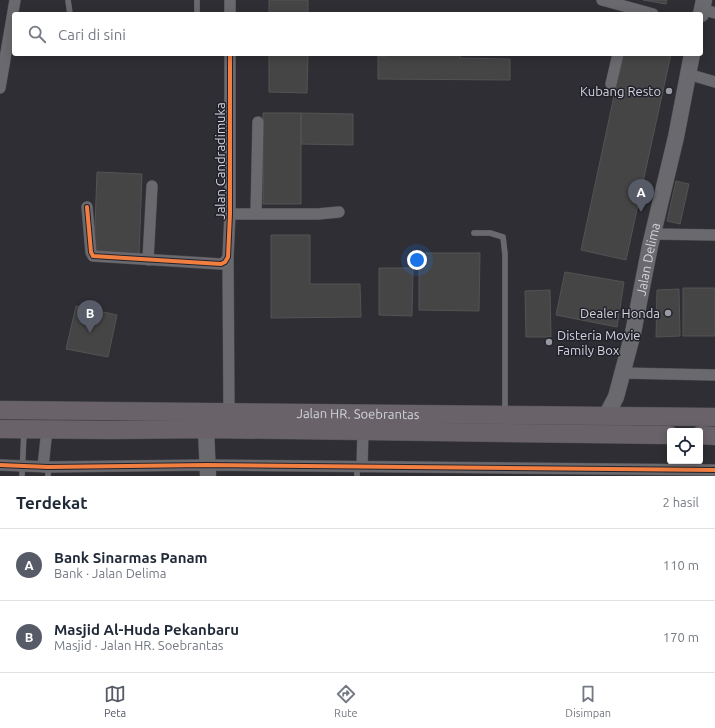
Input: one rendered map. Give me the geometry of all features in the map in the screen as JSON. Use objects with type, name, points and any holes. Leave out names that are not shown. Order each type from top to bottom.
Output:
[{"type":"main road","name":"Jalan Delima","points":[[606,416],[616,397],[633,333],[653,234],[676,137],[692,56]]},
{"type":"main road","name":"Jalan HR. Soebrantas","points":[[0,410],[715,416]]},
{"type":"main road","name":"Jalan HR. Soebrantas","points":[[0,429],[206,429],[667,435]]},
{"type":"main road","points":[[206,429],[208,470]]},
{"type":"main road","points":[[703,435],[715,436]]},
{"type":"street","points":[[13,12],[15,0]]},
{"type":"street","points":[[230,0],[230,12]]},
{"type":"street","points":[[602,0],[627,11]]},
{"type":"street","points":[[0,88],[12,18]]},
{"type":"street","name":"Jalan Candradimuka","points":[[228,412],[225,261],[230,214],[230,56]]},
{"type":"street","points":[[611,84],[618,56]]},
{"type":"street","points":[[688,74],[715,82]]},
{"type":"street","points":[[256,214],[258,122]]},
{"type":"street","points":[[148,260],[152,186]]},
{"type":"street","points":[[87,207],[91,252],[93,256],[148,260],[225,261]]},
{"type":"street","points":[[230,214],[318,214],[340,212]]},
{"type":"street","points":[[653,234],[715,235]]},
{"type":"street","points":[[622,373],[715,375]]},
{"type":"street","points":[[46,470],[47,429]]},
{"type":"street","points":[[359,470],[363,431]]},
{"type":"street","points":[[0,465],[22,471],[359,470],[498,472],[715,470]]},
{"type":"lane","points":[[68,0],[70,12]]},
{"type":"lane","points":[[196,0],[196,12]]},
{"type":"lane","points":[[474,233],[490,233],[503,237],[505,254],[505,414]]},
{"type":"lane","points":[[22,471],[24,429]]},
{"type":"building","points":[[269,0],[308,0],[308,12],[269,12]]},
{"type":"building","points":[[643,0],[667,0],[666,4]]},
{"type":"building","points":[[269,56],[308,56],[307,93],[269,92]]},
{"type":"building","points":[[378,56],[460,56],[460,58],[510,59],[510,80],[378,79]]},
{"type":"building","points":[[623,56],[671,56],[626,260],[581,250]]},
{"type":"building","points":[[263,113],[301,113],[301,204],[263,204]]},
{"type":"building","points":[[301,113],[353,114],[353,145],[301,144]]},
{"type":"building","points":[[97,172],[142,174],[139,255],[94,253]]},
{"type":"building","points":[[676,181],[689,184],[680,224],[667,221]]},
{"type":"building","points":[[271,235],[310,235],[310,284],[360,284],[361,317],[271,318]]},
{"type":"building","points":[[419,253],[480,253],[479,311],[419,310]]},
{"type":"building","points":[[379,268],[413,268],[412,316],[379,315]]},
{"type":"building","points":[[565,272],[624,282],[617,327],[556,315]]},
{"type":"building","points":[[683,288],[715,288],[715,336],[683,336]]},
{"type":"building","name":"Dealer Honda","points":[[679,289],[680,336],[656,337],[657,290]]},
{"type":"building","points":[[550,290],[551,337],[526,337],[525,291]]},
{"type":"building","points":[[76,306],[117,315],[108,357],[66,349]]},
{"type":"cycle path","points":[[87,207],[91,252],[93,256],[221,264],[225,262],[228,257],[230,214],[230,56]]},
{"type":"cycle path","points":[[0,465],[48,467],[207,465],[715,470]]},
{"type":"place","name":"Kubang Resto","points":[[669,91]]},
{"type":"place","name":"Bank Sinarmas Panam","points":[[641,212]]},
{"type":"place","name":"Dealer Honda","points":[[668,313]]},
{"type":"place","name":"Masjid Al-Huda Pekanbaru","points":[[90,333]]},
{"type":"place","name":"Disteria Movie Family Box","points":[[549,342]]}]
